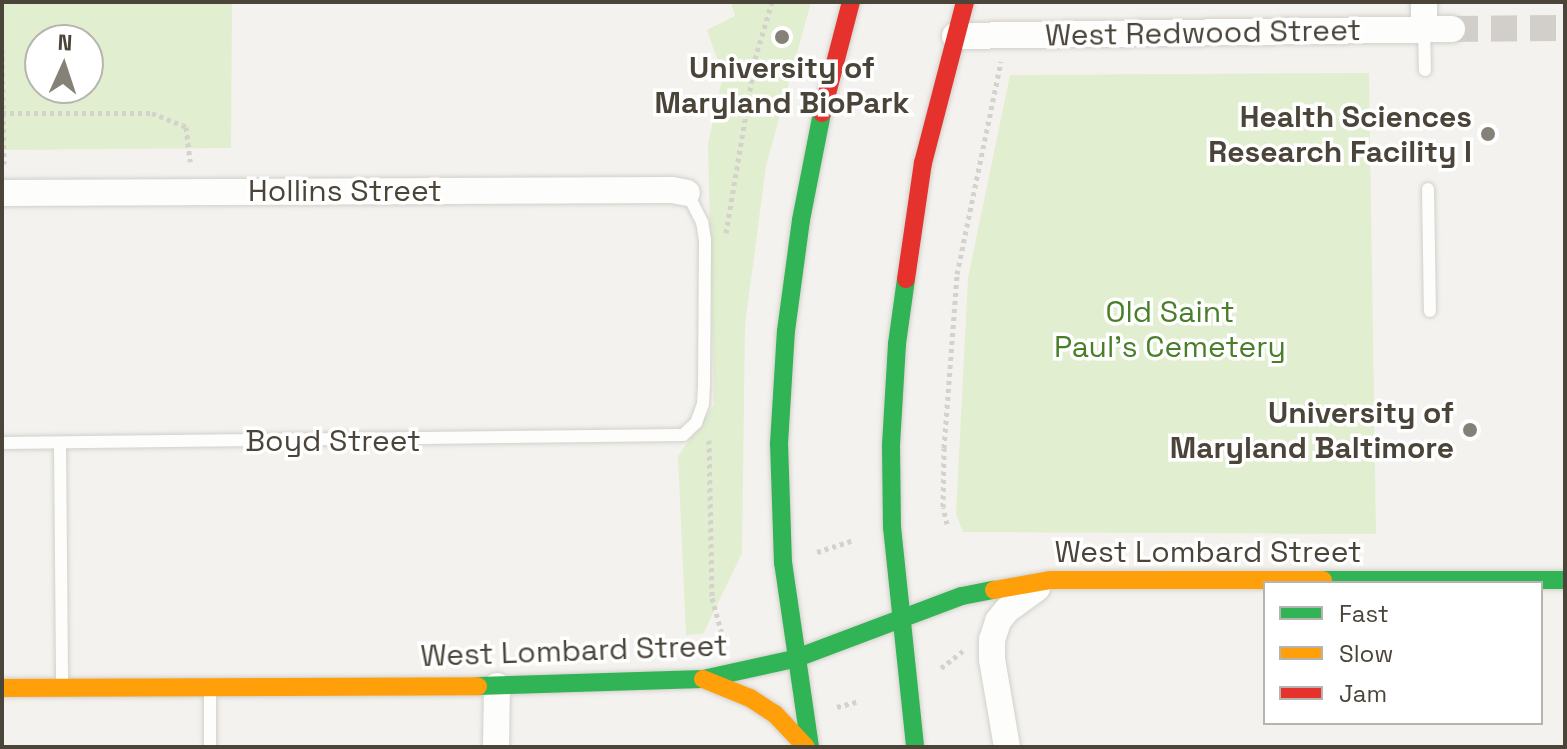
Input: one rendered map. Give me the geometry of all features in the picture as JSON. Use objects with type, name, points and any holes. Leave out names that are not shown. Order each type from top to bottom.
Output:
[{"type":"main road","points":[[808,747],[783,563],[779,444],[786,331],[815,139],[851,2]]},
{"type":"main road","points":[[915,747],[900,617],[891,446],[897,344],[923,163],[965,2]]},
{"type":"main road","name":"West Lombard Street","points":[[2,688],[497,686],[703,679],[794,659],[962,596],[1051,580],[1565,580]]},
{"type":"main road","points":[[703,679],[750,698],[775,714],[808,747]]},
{"type":"street","points":[[1424,2],[1424,30]]},
{"type":"street","name":"West Redwood Street","points":[[955,36],[1452,29]]},
{"type":"street","name":"Hollins Street","points":[[2,193],[672,190],[687,193]]},
{"type":"street","points":[[1007,747],[992,659],[995,629],[1012,605],[1051,580]]},
{"type":"street","points":[[496,747],[497,686]]},
{"type":"lane","points":[[1424,30],[1425,70]]},
{"type":"lane","points":[[1428,189],[1430,311]]},
{"type":"lane","name":"Boyd Street","points":[[2,443],[665,438],[683,435],[696,423],[703,404],[705,240],[702,222],[687,193]]},
{"type":"lane","points":[[60,443],[62,688]]},
{"type":"lane","points":[[210,687],[210,747]]},
{"type":"path","points":[[2,49],[4,164]]},
{"type":"path","points":[[947,524],[943,507],[944,448],[957,274],[1000,67]]},
{"type":"path","points":[[714,103],[746,110]]},
{"type":"path","points":[[3,113],[152,113],[186,127],[190,162]]},
{"type":"path","points":[[816,552],[854,540]]},
{"type":"path","points":[[941,668],[968,647]]},
{"type":"path","points":[[832,708],[856,702]]},
{"type":"green space","points":[[2,2],[232,2],[231,148],[2,150]]},
{"type":"green space","points":[[731,2],[811,2],[766,166],[745,325],[742,553],[703,634],[686,635],[678,456],[714,405],[708,144],[723,76],[707,30],[735,16]]},
{"type":"green space","name":"Old Saint Paul's Cemetery","points":[[1369,73],[1376,534],[963,532],[956,514],[968,278],[1010,75]]},
{"type":"tunnel","points":[[1452,29],[1565,28]]},
{"type":"traffic: fast","points":[[810,747],[783,563],[779,444],[786,331],[801,220],[822,113]]},
{"type":"traffic: fast","points":[[906,279],[897,344],[891,446],[892,527],[915,747]]},
{"type":"traffic: fast","points":[[1323,580],[1565,580]]},
{"type":"traffic: fast","points":[[478,686],[703,679],[794,659],[962,596],[994,590]]},
{"type":"traffic: slow","points":[[994,590],[1051,580],[1323,580]]},
{"type":"traffic: slow","points":[[703,679],[750,698],[775,714],[806,747]]},
{"type":"traffic: slow","points":[[2,688],[478,686]]},
{"type":"traffic: jam","points":[[822,113],[851,2]]},
{"type":"traffic: jam","points":[[906,279],[923,163],[965,2]]},
{"type":"place","name":"University of Maryland BioPark","points":[[782,37]]},
{"type":"place","name":"Health Sciences Research Facility I","points":[[1488,134]]},
{"type":"place","name":"University of Maryland Baltimore","points":[[1470,430]]}]
